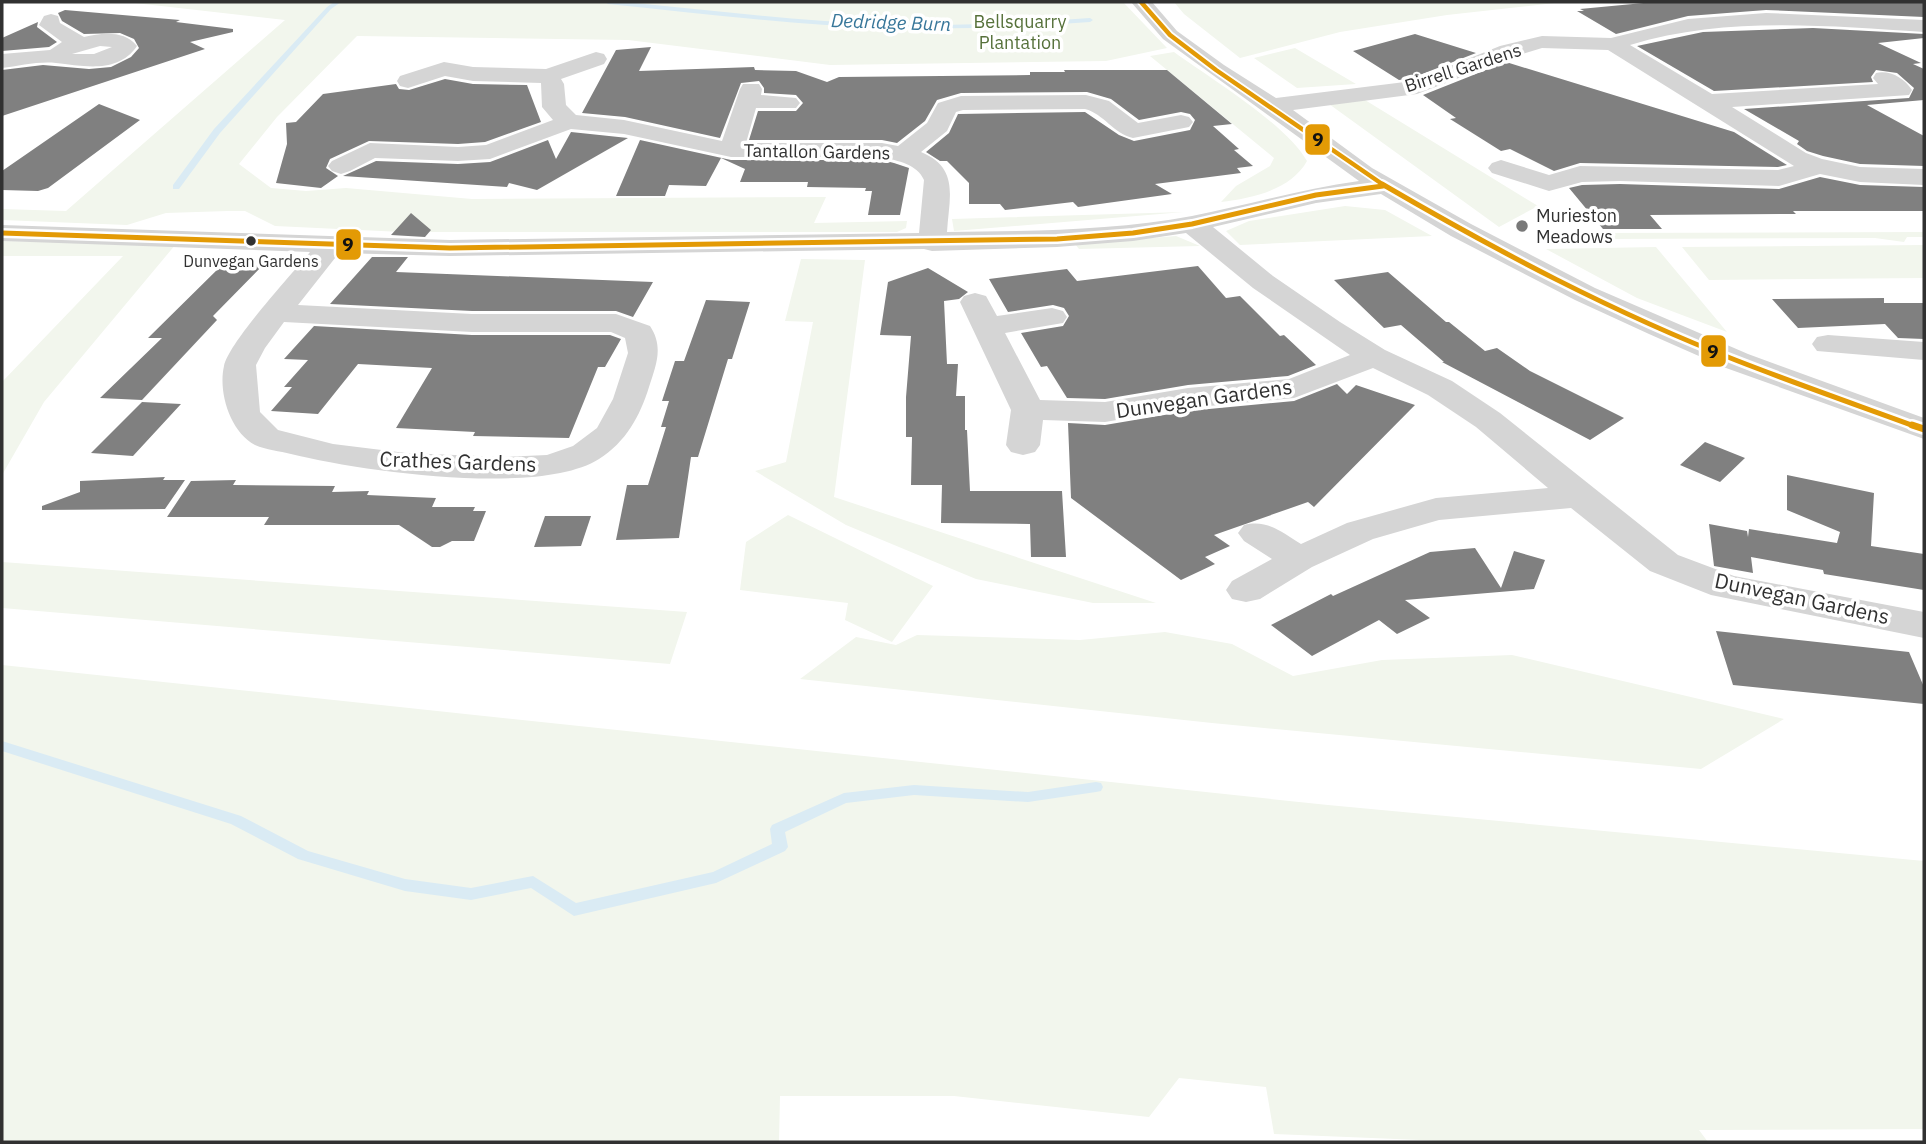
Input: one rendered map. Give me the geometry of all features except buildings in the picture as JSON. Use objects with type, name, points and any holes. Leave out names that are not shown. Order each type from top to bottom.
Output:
[{"type":"street","points":[[1141,2],[1170,35],[1373,179],[1585,294],[1737,361],[1924,429]]},
{"type":"street","name":"Birrell Gardens","points":[[1272,106],[1418,87],[1508,51],[1542,42],[1612,44],[1636,35],[1699,25],[1773,18],[1924,26]]},
{"type":"street","points":[[51,20],[50,25],[55,30],[79,43]]},
{"type":"street","points":[[2,61],[59,56],[68,60],[88,60],[110,56],[125,46],[124,43],[110,40],[79,43],[64,49],[59,56]]},
{"type":"street","name":"Birrell Gardens","points":[[1612,44],[1709,101],[1797,158],[1818,167],[1845,174],[1924,177]]},
{"type":"street","points":[[408,81],[440,62],[473,74],[548,76],[596,59]]},
{"type":"street","points":[[548,76],[553,84],[554,107],[569,122]]},
{"type":"street","points":[[1709,101],[1892,84],[1924,98]]},
{"type":"street","name":"Tantallon Gardens","points":[[731,150],[750,95],[788,103]]},
{"type":"street","name":"Tantallon Gardens","points":[[902,154],[938,126],[946,108],[969,102],[1086,102],[1101,106],[1154,148]]},
{"type":"street","name":"Tantallon Gardens","points":[[347,138],[370,150],[458,154],[490,152],[569,122],[624,127],[731,150],[882,150],[902,154],[927,164],[935,172],[937,180],[932,243]]},
{"type":"street","points":[[1133,131],[1181,122]]},
{"type":"street","points":[[341,166],[370,150]]},
{"type":"street","name":"Birrell Gardens","points":[[1501,168],[1556,191],[1580,174],[1779,178],[1818,167]]},
{"type":"street","points":[[2,233],[189,237],[450,248],[932,243],[1070,238],[1133,233],[1192,224],[1373,179]]},
{"type":"street","name":"Dunvegan Gardens","points":[[1192,224],[1263,282],[1374,357],[1440,388],[1488,420],[1664,563],[1725,586],[1924,625]]},
{"type":"street","name":"Crathes Gardens","points":[[276,313],[472,323],[616,323],[639,333],[644,354],[629,399],[611,434],[585,453],[551,465],[504,468],[407,463],[333,454],[265,437],[243,414],[240,365],[250,346],[276,313],[331,245]]},
{"type":"street","points":[[1023,445],[1028,410],[982,314],[1052,317]]},
{"type":"street","points":[[1828,344],[1924,351]]},
{"type":"street","name":"Dunvegan Gardens","points":[[1028,410],[1105,412],[1188,398],[1294,388],[1374,357]]},
{"type":"street","points":[[1246,590],[1298,559],[1360,531],[1436,509],[1579,496]]},
{"type":"street","points":[[1257,533],[1298,559]]},
{"type":"green space","name":"Bellsquarry Plantation","points":[[126,2],[1123,2],[1167,48],[1106,61],[830,65],[628,40],[357,36],[277,117],[239,164],[271,188],[306,191],[346,188],[472,199],[826,197],[814,223],[907,221],[906,228],[897,232],[402,232],[275,226],[245,211],[166,213],[127,225],[2,220],[2,209],[66,211],[285,20]]},
{"type":"green space","points":[[1174,2],[1564,2],[1447,15],[1340,32],[1240,58],[1184,14]]},
{"type":"green space","points":[[1295,48],[1356,84],[1297,88],[1254,58]]},
{"type":"green space","points":[[1174,52],[1246,102],[1282,132],[1307,161],[1300,171],[1270,191],[1221,202],[1236,186],[1270,166],[1274,158],[1150,56]]},
{"type":"green space","points":[[1365,100],[1538,206],[1499,227],[1329,104]]},
{"type":"green space","points":[[1345,206],[1385,210],[1432,236],[1240,245],[1226,231],[1249,221]]},
{"type":"green space","points":[[1184,212],[954,231],[952,219]]},
{"type":"green space","points":[[1924,232],[1924,237],[1907,237],[1904,242],[1875,238],[1606,239],[1599,233]]},
{"type":"green space","points":[[1176,236],[1200,246],[1079,249],[1075,244]]},
{"type":"green space","points":[[2,241],[176,244],[44,402],[2,475],[2,382],[123,256],[2,256]]},
{"type":"green space","points":[[1924,245],[1924,278],[1709,280],[1682,247]]},
{"type":"green space","points":[[1656,247],[1727,332],[1637,298],[1546,249]]},
{"type":"green space","points":[[801,259],[865,260],[834,497],[1156,603],[1093,603],[976,579],[846,525],[755,471],[786,462],[813,322],[785,321]]},
{"type":"green space","points":[[788,515],[933,586],[892,642],[845,620],[848,603],[740,590],[746,542]]},
{"type":"green space","points":[[2,562],[687,612],[670,664],[2,608]]},
{"type":"green space","points":[[1165,632],[1232,644],[1293,676],[1382,660],[1512,655],[1784,719],[1701,769],[1212,723],[800,679],[856,637],[896,645],[917,635],[1080,640]]},
{"type":"green space","points":[[2,665],[1328,805],[1924,861],[1924,1129],[1699,1130],[1708,1142],[1469,1142],[1274,1134],[1266,1087],[1179,1078],[1149,1117],[954,1096],[780,1096],[779,1142],[2,1142]]},
{"type":"waterway","points":[[176,187],[217,131],[329,8],[338,2]]},
{"type":"waterway","name":"Dedridge Burn","points":[[608,2],[764,18],[881,26],[984,26],[1090,20]]},
{"type":"waterway","points":[[2,746],[236,820],[303,855],[405,885],[471,894],[533,882],[574,910],[716,877],[780,847],[777,829],[844,798],[914,790],[1028,797],[1096,787]]},
{"type":"transit line","name":"9","points":[[1141,2],[1170,35],[1216,70],[1272,106],[1363,173],[1461,230],[1585,294],[1660,328],[1737,361],[1924,429]]},
{"type":"transit line","name":"9","points":[[2,233],[450,248],[1057,239],[1133,233],[1192,224],[1316,195],[1383,186]]},
{"type":"place","name":"Murieston Meadows","points":[[1522,226]]},
{"type":"place","name":"Dunvegan Gardens","points":[[251,241]]}]
